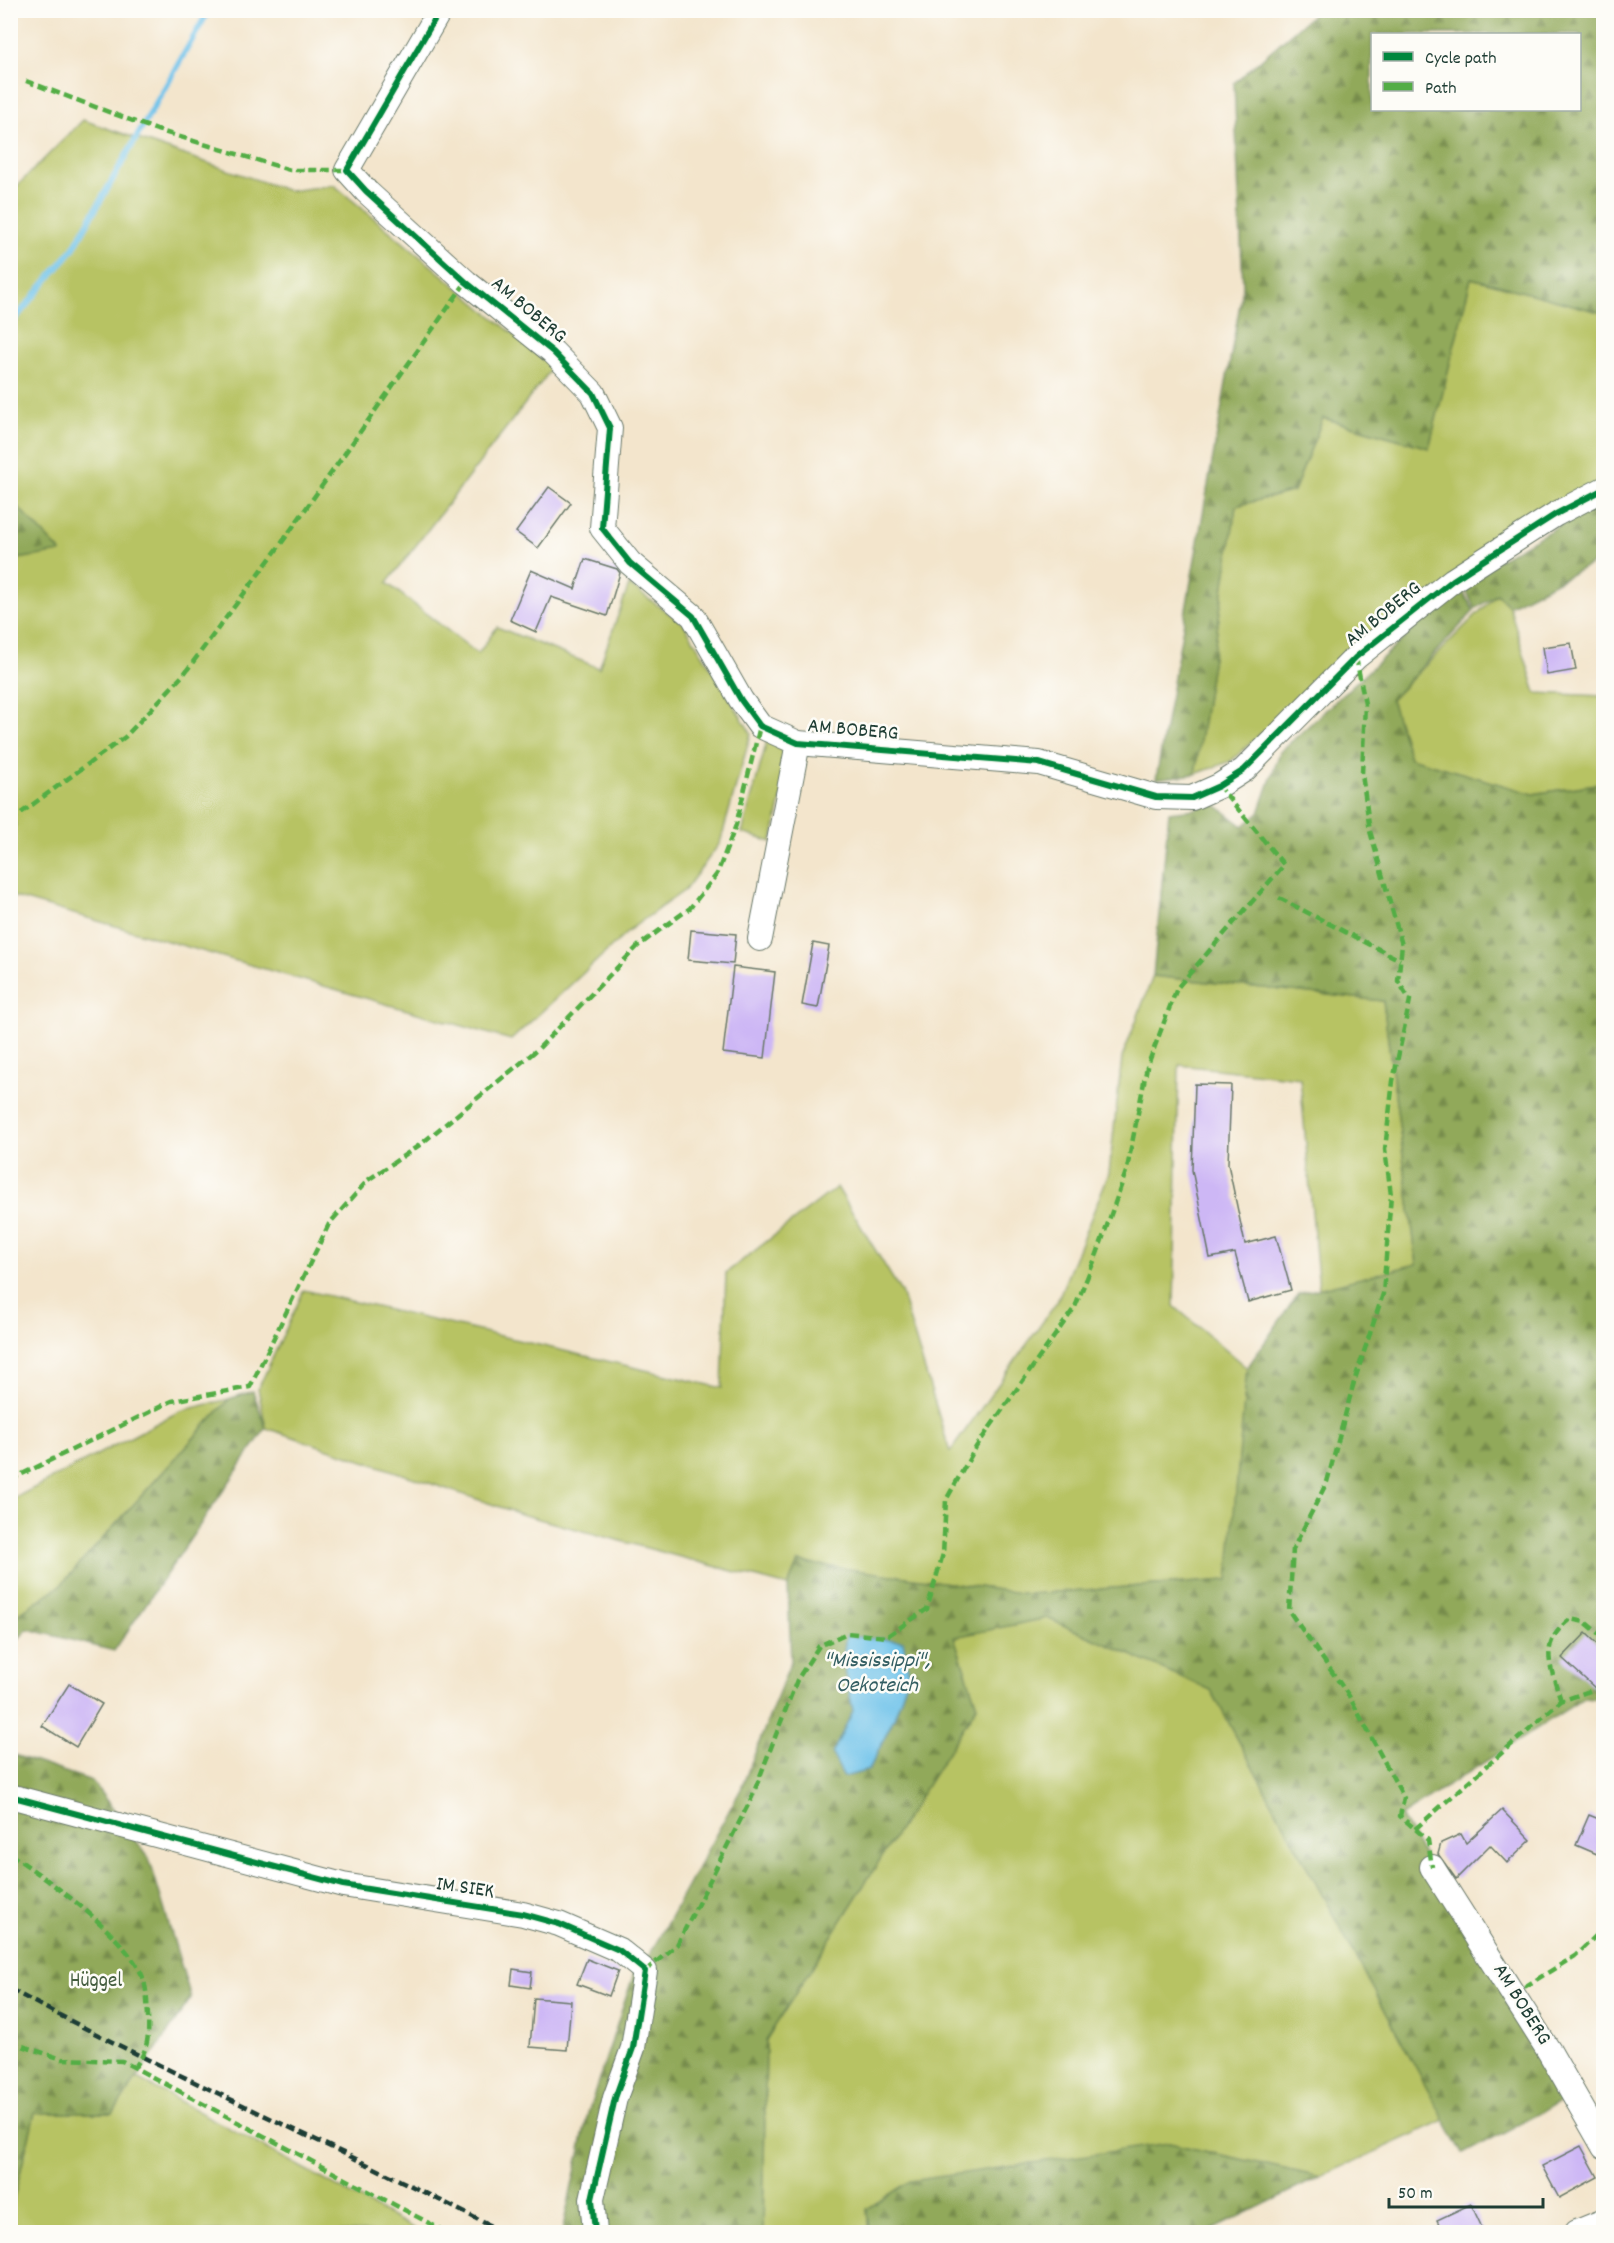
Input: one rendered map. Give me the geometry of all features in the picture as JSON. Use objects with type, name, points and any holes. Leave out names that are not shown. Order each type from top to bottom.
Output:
[{"type":"street","name":"AM BOBERG","points":[[440,10],[347,170],[366,191],[466,282],[553,352],[593,393],[610,428],[602,528],[630,563],[693,615],[741,700],[760,726],[798,743],[1039,763],[1156,797],[1192,798],[1219,786],[1244,770],[1356,657],[1453,580],[1556,514],[1604,489]]},
{"type":"street","points":[[760,939],[798,743]]},
{"type":"street","name":"IM SIEK","points":[[10,1796],[342,1885],[523,1914],[560,1924],[619,1950],[645,1971],[633,2048],[615,2098],[592,2199],[595,2232]]},
{"type":"street","name":"AM BOBERG","points":[[1432,1867],[1549,2051],[1604,2147]]},
{"type":"street","points":[[1577,2232],[1604,2221]]},
{"type":"green space","points":[[1318,10],[1603,11],[1603,313],[1471,278],[1429,448],[1323,418],[1294,491],[1236,506],[1195,774],[1156,779],[1243,287],[1234,83]]},
{"type":"green space","points":[[83,120],[289,191],[334,185],[553,367],[387,583],[478,654],[497,627],[599,668],[629,585],[684,624],[751,733],[720,843],[685,890],[632,928],[511,1040],[11,896],[11,832],[16,824],[10,821],[11,560],[60,551],[11,500],[11,192]]},
{"type":"green space","points":[[1471,278],[1603,313],[1603,480],[1351,652],[1231,761],[1195,774],[1236,506],[1294,491],[1323,418],[1429,448]]},
{"type":"green space","points":[[11,500],[61,552],[11,560]]},
{"type":"green space","points":[[1603,501],[1603,558],[1509,606],[1497,594],[1475,609],[1463,584],[1498,560]]},
{"type":"green space","points":[[1460,587],[1474,611],[1391,700],[1410,758],[1533,794],[1603,783],[1604,1700],[1584,1698],[1401,1816],[1566,2099],[1463,2154],[1211,1690],[1047,1618],[954,1637],[977,1706],[766,2040],[763,2232],[562,2232],[588,2113],[634,1973],[650,1954],[741,1789],[791,1661],[788,1586],[798,1562],[1028,1594],[1228,1580],[1247,1368],[1298,1294],[1417,1264],[1383,1001],[1153,976],[1169,812],[1195,809],[1212,802],[1243,826],[1259,813],[1280,752]],"holes":[[[909,1675],[894,1718],[869,1770],[832,1754],[853,1711]]]},
{"type":"green space","points":[[1497,594],[1509,606],[1536,693],[1603,696],[1603,783],[1533,794],[1410,758],[1391,700]]},
{"type":"green space","points":[[768,737],[780,744],[788,767],[772,842],[742,833]]},
{"type":"green space","points":[[1153,976],[1383,1001],[1417,1264],[1319,1289],[1300,1078],[1179,1065],[1174,1306],[1247,1368],[1229,1580],[1028,1594],[798,1562],[788,1586],[524,1515],[266,1428],[258,1389],[304,1290],[722,1388],[726,1273],[837,1187],[901,1292],[950,1452],[1057,1302],[1109,1173],[1122,1058]]},
{"type":"green space","points":[[253,1391],[266,1428],[114,1651],[28,1629],[11,1646],[13,1617],[60,1586],[229,1399]]},
{"type":"green space","points":[[229,1399],[60,1586],[11,1620],[11,1500],[180,1411]]},
{"type":"green space","points":[[1047,1618],[1211,1690],[1445,2120],[1320,2177],[1169,2143],[867,2209],[869,2232],[763,2232],[766,2040],[977,1706],[954,1637]]},
{"type":"green space","name":"Hüggel","points":[[11,1754],[92,1781],[149,1858],[191,1998],[113,2113],[35,2113],[11,2209]]},
{"type":"green space","points":[[137,2078],[420,2232],[11,2232],[11,2209],[35,2113],[113,2113]]},
{"type":"green space","points":[[1169,2143],[1320,2177],[1208,2232],[869,2232],[867,2209],[910,2181]]},
{"type":"water","name":"\"Mississippi\", Oekoteich","points":[[846,1636],[903,1641],[909,1675],[894,1718],[869,1770],[844,1777],[832,1754],[853,1711],[843,1658]]},
{"type":"building","points":[[549,487],[571,503],[538,548],[516,532]]},
{"type":"building","points":[[585,559],[617,569],[620,573],[607,616],[551,597],[536,632],[510,620],[531,570],[575,589]]},
{"type":"building","points":[[1571,643],[1576,670],[1547,675],[1543,647]]},
{"type":"building","points":[[691,930],[736,934],[733,964],[688,960]]},
{"type":"building","points":[[813,943],[829,946],[818,1008],[802,1005]]},
{"type":"building","points":[[733,967],[775,972],[765,1058],[723,1053]]},
{"type":"building","points":[[1195,1084],[1231,1085],[1228,1164],[1245,1244],[1276,1236],[1291,1290],[1248,1302],[1235,1253],[1210,1258],[1192,1170]]},
{"type":"building","points":[[1586,1633],[1604,1650],[1604,1679],[1595,1688],[1562,1658]]},
{"type":"building","points":[[69,1684],[102,1704],[76,1747],[42,1726]]},
{"type":"building","points":[[1502,1810],[1531,1840],[1507,1863],[1490,1845],[1456,1879],[1438,1854],[1441,1843],[1461,1834],[1466,1843]]},
{"type":"building","points":[[1589,1815],[1604,1821],[1604,1857],[1576,1845]]},
{"type":"building","points":[[587,1959],[618,1971],[609,1996],[577,1984]]},
{"type":"building","points":[[513,1969],[532,1972],[530,1988],[511,1985]]},
{"type":"building","points":[[534,1998],[571,2001],[567,2050],[530,2047]]},
{"type":"building","points":[[1581,2146],[1598,2177],[1559,2198],[1542,2166]]},
{"type":"building","points":[[1471,2204],[1484,2232],[1443,2232],[1437,2220]]},
{"type":"waterway","points":[[10,325],[73,249],[209,10]]},
{"type":"railway","points":[[10,1989],[132,2052],[379,2170],[502,2232]]},
{"type":"marked path","points":[[26,81],[157,130],[290,170],[347,170]]},
{"type":"marked path","points":[[10,821],[125,737],[184,674],[278,548],[466,282]]},
{"type":"marked path","points":[[1356,657],[1365,704],[1362,774],[1370,831],[1402,945],[1398,981],[1410,1000],[1393,1081],[1385,1149],[1391,1195],[1383,1294],[1354,1382],[1327,1482],[1293,1549],[1289,1611],[1349,1696],[1404,1798],[1400,1816],[1428,1840],[1432,1867]]},
{"type":"marked path","points":[[10,1480],[172,1401],[250,1387],[329,1224],[368,1180],[421,1144],[538,1049],[638,946],[690,908],[717,874],[736,825],[760,726]]},
{"type":"marked path","points":[[645,1971],[677,1945],[752,1797],[797,1680],[819,1646],[847,1633],[886,1637],[927,1609],[943,1554],[946,1500],[976,1447],[1075,1307],[1097,1254],[1127,1169],[1147,1067],[1177,988],[1284,865],[1219,786]]},
{"type":"marked path","points":[[1279,898],[1400,960]]},
{"type":"marked path","points":[[1561,1701],[1549,1657],[1553,1638],[1570,1619],[1585,1622],[1604,1638]]},
{"type":"marked path","points":[[1415,1829],[1561,1701],[1604,1686]]},
{"type":"marked path","points":[[10,1854],[63,1892],[99,1923],[116,1939],[140,1971],[146,1993],[148,2030],[145,2049],[135,2067]]},
{"type":"marked path","points":[[1513,1994],[1575,1956],[1604,1928]]},
{"type":"marked path","points":[[10,2042],[62,2059],[122,2061],[446,2232]]},
{"type":"cycle path","points":[[440,10],[347,170],[366,191],[466,282],[553,352],[593,393],[610,428],[602,528],[630,563],[693,616],[741,700],[760,726],[798,743],[1039,763],[1156,797],[1192,798],[1219,786],[1244,770],[1356,657],[1453,580],[1556,514],[1604,489]]},
{"type":"cycle path","points":[[10,1796],[343,1885],[523,1914],[559,1924],[619,1950],[645,1971],[633,2048],[615,2098],[592,2199],[595,2232]]}]
